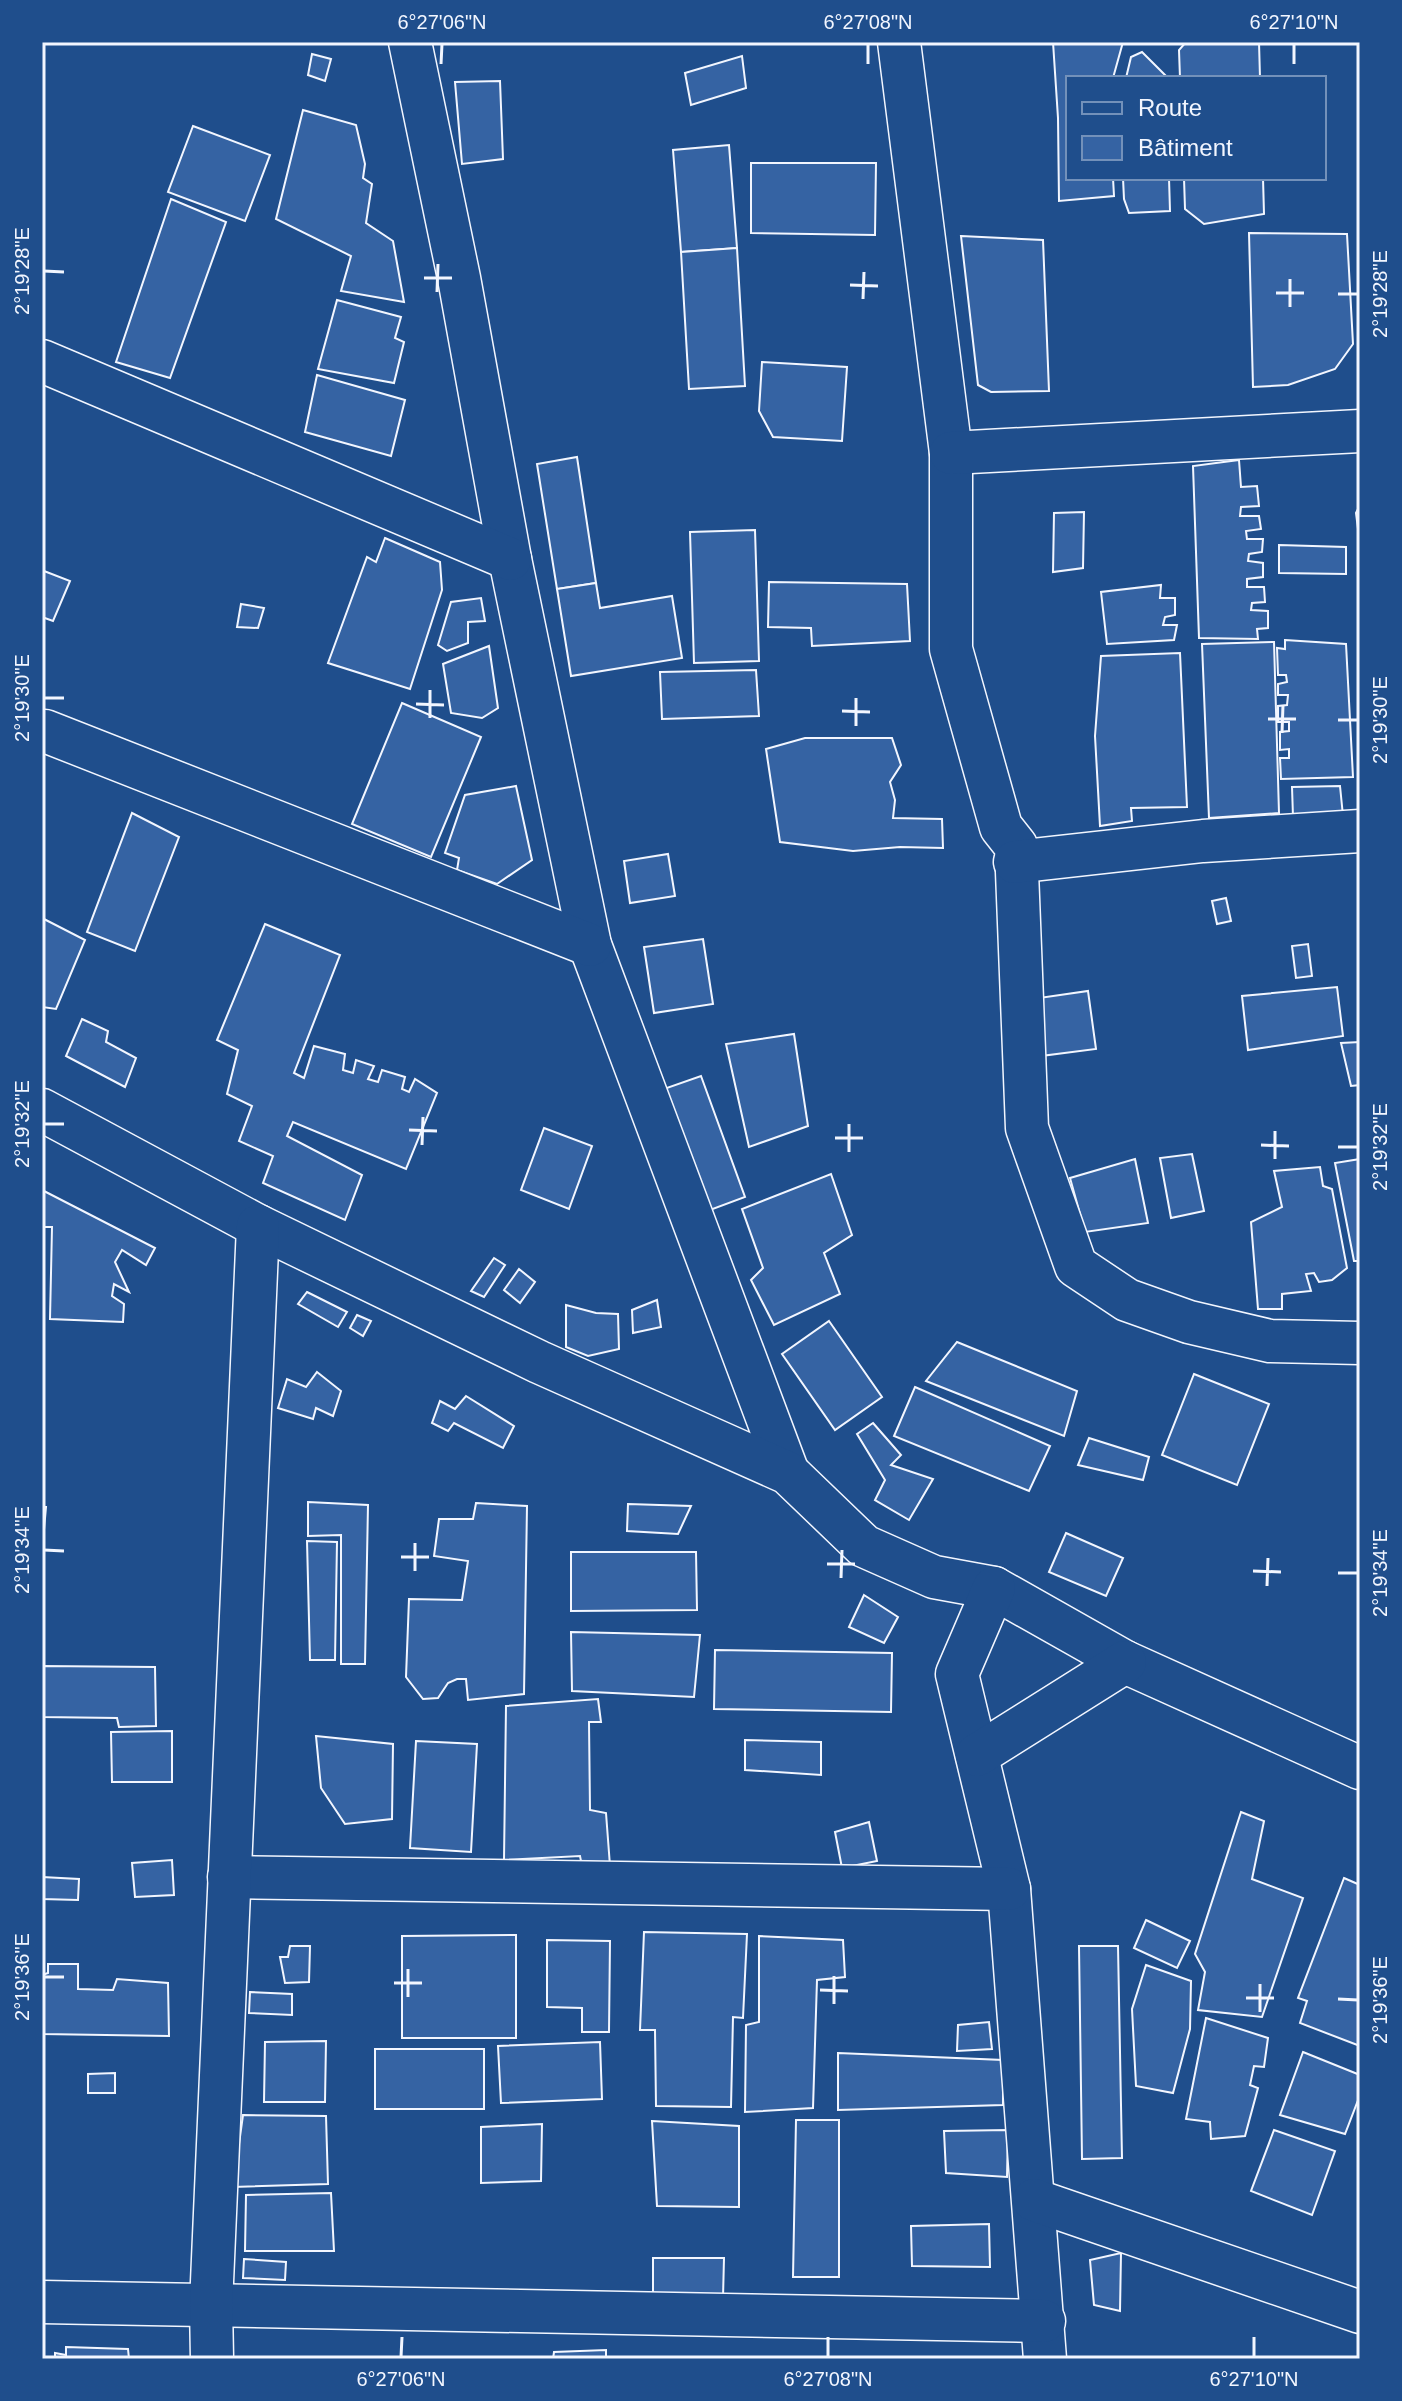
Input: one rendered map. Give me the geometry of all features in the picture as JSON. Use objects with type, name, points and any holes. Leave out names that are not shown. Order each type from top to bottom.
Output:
[{"type":"street","points":[[410,42],[459,278],[510,559],[590,945],[788,1473]]},
{"type":"street","points":[[899,42],[951,453],[951,649],[1001,827],[1016,846],[1027,1128],[1076,1266],[1127,1300],[1189,1322],[1270,1341],[1360,1343]]},
{"type":"street","points":[[42,361],[510,559]]},
{"type":"street","points":[[951,453],[1360,431]]},
{"type":"street","points":[[45,731],[590,945]]},
{"type":"street","points":[[1015,862],[1203,841],[1360,831]]},
{"type":"street","points":[[42,1110],[258,1226],[539,1362],[788,1473],[864,1546],[934,1577],[994,1588],[1125,1662],[1360,1768]]},
{"type":"street","points":[[212,2359],[211,2305],[258,1226]]},
{"type":"street","points":[[42,2302],[211,2305],[1044,2340],[1009,1889],[957,1674],[994,1588]]},
{"type":"street","points":[[977,1755],[1125,1662]]},
{"type":"street","points":[[229,1877],[1009,1889]]},
{"type":"street","points":[[1034,2200],[1360,2312]]},
{"type":"building","points":[[1053,42],[1123,42],[1114,76],[1066,76],[1066,180],[1113,180],[1114,196],[1059,201]]},
{"type":"building","points":[[1186,42],[1259,42],[1260,76],[1180,76],[1179,50]]},
{"type":"building","points":[[1142,52],[1166,76],[1126,76],[1131,57]]},
{"type":"building","points":[[312,54],[331,59],[325,81],[308,75]]},
{"type":"building","points":[[742,56],[746,88],[691,105],[685,73]]},
{"type":"building","points":[[500,81],[503,159],[462,164],[455,82]]},
{"type":"building","points":[[303,110],[356,125],[365,164],[363,178],[372,184],[366,223],[393,241],[404,302],[341,291],[351,256],[276,219]]},
{"type":"building","points":[[193,126],[270,155],[245,221],[168,192]]},
{"type":"building","points":[[729,145],[737,248],[681,252],[673,150]]},
{"type":"building","points":[[751,163],[876,163],[875,235],[751,233]]},
{"type":"building","points":[[1123,180],[1169,180],[1170,211],[1129,213],[1124,199]]},
{"type":"building","points":[[1184,180],[1263,180],[1264,214],[1204,224],[1185,209]]},
{"type":"building","points":[[171,199],[226,222],[170,378],[116,362]]},
{"type":"building","points":[[1249,233],[1347,234],[1353,344],[1335,369],[1288,385],[1253,387]]},
{"type":"building","points":[[961,236],[1043,240],[1049,391],[991,392],[978,385]]},
{"type":"building","points":[[737,248],[745,386],[689,389],[681,252]]},
{"type":"building","points":[[337,300],[401,317],[395,338],[404,342],[394,383],[318,369]]},
{"type":"building","points":[[762,362],[847,367],[842,441],[773,437],[759,411]]},
{"type":"building","points":[[317,375],[405,400],[391,456],[305,432]]},
{"type":"building","points":[[577,457],[596,583],[557,589],[537,464]]},
{"type":"building","points":[[1239,460],[1241,487],[1257,486],[1259,506],[1241,507],[1240,516],[1259,516],[1261,529],[1246,531],[1247,539],[1263,539],[1262,552],[1249,554],[1248,561],[1263,563],[1263,577],[1247,579],[1247,587],[1264,587],[1265,602],[1252,603],[1251,610],[1268,611],[1268,628],[1257,629],[1258,639],[1199,638],[1193,466]]},
{"type":"building","points":[[1360,505],[1360,545],[1356,513]]},
{"type":"building","points":[[1084,512],[1083,568],[1053,572],[1054,513]]},
{"type":"building","points":[[755,530],[759,661],[694,663],[690,532]]},
{"type":"building","points":[[385,538],[440,562],[442,590],[410,689],[328,663],[367,557],[376,562]]},
{"type":"building","points":[[1279,545],[1346,547],[1346,574],[1279,573]]},
{"type":"building","points":[[44,571],[70,581],[53,621],[42,617]]},
{"type":"building","points":[[769,582],[907,584],[910,641],[812,646],[811,628],[768,627]]},
{"type":"building","points":[[596,583],[600,608],[672,596],[682,658],[571,676],[557,589]]},
{"type":"building","points":[[1161,585],[1160,598],[1175,598],[1175,615],[1165,617],[1163,625],[1177,625],[1174,640],[1107,644],[1101,592]]},
{"type":"building","points":[[481,598],[485,621],[468,622],[468,643],[447,651],[438,645],[451,602]]},
{"type":"building","points":[[241,604],[264,608],[258,628],[237,627]]},
{"type":"building","points":[[1285,640],[1346,644],[1353,777],[1281,779],[1280,758],[1289,758],[1289,749],[1280,750],[1280,732],[1289,731],[1289,722],[1278,722],[1278,706],[1287,705],[1288,695],[1278,695],[1278,684],[1287,682],[1286,675],[1278,675],[1277,648],[1285,649]]},
{"type":"building","points":[[1274,642],[1279,813],[1209,818],[1202,644]]},
{"type":"building","points":[[489,646],[498,708],[482,718],[451,713],[443,664]]},
{"type":"building","points":[[1180,653],[1187,807],[1131,808],[1132,821],[1100,826],[1095,736],[1101,656]]},
{"type":"building","points":[[756,670],[759,716],[662,719],[660,672]]},
{"type":"building","points":[[402,703],[481,737],[431,857],[352,824]]},
{"type":"building","points":[[805,738],[892,738],[901,765],[890,782],[895,800],[893,818],[942,819],[943,848],[900,847],[853,851],[780,842],[766,749]]},
{"type":"building","points":[[516,786],[532,860],[497,884],[457,870],[459,858],[445,853],[465,795]]},
{"type":"building","points":[[1340,786],[1343,816],[1293,817],[1292,787]]},
{"type":"building","points":[[132,813],[179,837],[135,951],[87,932]]},
{"type":"building","points":[[668,854],[675,896],[630,903],[624,861]]},
{"type":"building","points":[[1226,898],[1231,921],[1217,924],[1212,901]]},
{"type":"building","points":[[42,918],[85,940],[56,1009],[42,1007]]},
{"type":"building","points":[[265,924],[340,955],[294,1073],[304,1078],[314,1046],[345,1054],[343,1070],[353,1073],[356,1060],[374,1066],[368,1079],[378,1082],[382,1070],[405,1077],[402,1089],[409,1092],[415,1079],[437,1093],[406,1169],[293,1122],[287,1136],[362,1175],[345,1220],[263,1183],[273,1156],[239,1141],[252,1106],[227,1094],[238,1050],[217,1040]]},
{"type":"building","points":[[703,939],[713,1004],[654,1013],[644,947]]},
{"type":"building","points":[[1308,944],[1312,976],[1296,978],[1292,946]]},
{"type":"building","points":[[1337,987],[1343,1036],[1248,1050],[1242,996]]},
{"type":"building","points":[[1088,991],[1096,1049],[1033,1057],[1032,999]]},
{"type":"building","points":[[82,1019],[108,1031],[106,1042],[136,1058],[125,1087],[66,1056]]},
{"type":"building","points":[[794,1034],[808,1126],[749,1147],[726,1044]]},
{"type":"building","points":[[1360,1042],[1360,1085],[1351,1086],[1341,1043]]},
{"type":"building","points":[[701,1076],[745,1197],[702,1213],[658,1091]]},
{"type":"building","points":[[544,1128],[592,1146],[569,1209],[521,1190]]},
{"type":"building","points":[[1192,1154],[1204,1211],[1171,1218],[1160,1158]]},
{"type":"building","points":[[1135,1159],[1148,1223],[1085,1232],[1070,1178]]},
{"type":"building","points":[[1360,1159],[1360,1261],[1354,1261],[1335,1163]]},
{"type":"building","points":[[1320,1167],[1323,1186],[1332,1189],[1347,1268],[1332,1280],[1319,1282],[1314,1273],[1306,1274],[1311,1291],[1282,1294],[1282,1309],[1258,1309],[1251,1222],[1282,1207],[1274,1171]]},
{"type":"building","points":[[831,1174],[852,1235],[824,1253],[840,1294],[774,1325],[751,1280],[763,1268],[742,1209]]},
{"type":"building","points":[[42,1190],[155,1248],[146,1265],[122,1250],[115,1262],[129,1292],[114,1284],[112,1296],[124,1304],[123,1322],[50,1319],[52,1227],[42,1227]]},
{"type":"building","points":[[494,1258],[505,1265],[484,1297],[471,1291]]},
{"type":"building","points":[[519,1269],[535,1282],[520,1303],[504,1290]]},
{"type":"building","points":[[307,1292],[347,1312],[338,1327],[298,1304]]},
{"type":"building","points":[[657,1300],[661,1327],[633,1333],[632,1310]]},
{"type":"building","points":[[566,1305],[596,1313],[618,1314],[619,1349],[588,1356],[566,1347]]},
{"type":"building","points":[[357,1315],[371,1321],[363,1336],[350,1328]]},
{"type":"building","points":[[829,1321],[882,1397],[835,1430],[782,1354]]},
{"type":"building","points":[[957,1342],[1077,1391],[1064,1436],[926,1381]]},
{"type":"building","points":[[317,1372],[341,1391],[333,1416],[316,1408],[313,1419],[278,1408],[287,1379],[306,1387]]},
{"type":"building","points":[[1194,1374],[1269,1404],[1237,1485],[1162,1455]]},
{"type":"building","points":[[915,1387],[1050,1446],[1029,1491],[894,1436]]},
{"type":"building","points":[[466,1396],[514,1426],[503,1448],[454,1423],[448,1431],[432,1423],[440,1401],[455,1409]]},
{"type":"building","points":[[873,1423],[901,1455],[891,1465],[933,1479],[909,1520],[875,1500],[885,1480],[857,1434]]},
{"type":"building","points":[[1089,1438],[1149,1457],[1143,1480],[1078,1465]]},
{"type":"building","points":[[308,1502],[368,1505],[365,1664],[341,1664],[341,1535],[308,1536]]},
{"type":"building","points":[[476,1503],[527,1506],[524,1694],[468,1700],[466,1679],[457,1679],[448,1683],[438,1698],[423,1699],[406,1677],[409,1599],[462,1600],[468,1561],[434,1556],[439,1519],[473,1519]]},
{"type":"building","points":[[628,1504],[691,1506],[678,1534],[627,1531]]},
{"type":"building","points":[[42,1507],[46,1507],[42,1552]]},
{"type":"building","points":[[1066,1533],[1123,1558],[1106,1596],[1049,1572]]},
{"type":"building","points":[[307,1541],[337,1542],[335,1660],[310,1660]]},
{"type":"building","points":[[571,1552],[696,1552],[697,1610],[571,1611]]},
{"type":"building","points":[[864,1595],[898,1617],[884,1643],[849,1627]]},
{"type":"building","points":[[571,1632],[700,1635],[694,1697],[572,1691]]},
{"type":"building","points":[[715,1650],[892,1653],[891,1712],[714,1709]]},
{"type":"building","points":[[42,1666],[155,1667],[156,1726],[119,1727],[117,1718],[42,1717]]},
{"type":"building","points":[[598,1699],[601,1722],[589,1722],[590,1810],[606,1813],[610,1866],[583,1871],[580,1856],[504,1860],[506,1706]]},
{"type":"building","points":[[172,1731],[172,1782],[112,1782],[111,1732]]},
{"type":"building","points":[[316,1736],[393,1744],[392,1819],[345,1824],[321,1788]]},
{"type":"building","points":[[745,1740],[821,1742],[821,1775],[745,1770]]},
{"type":"building","points":[[416,1741],[477,1744],[471,1852],[410,1848]]},
{"type":"building","points":[[1241,1812],[1264,1821],[1252,1879],[1303,1898],[1262,2017],[1198,2010],[1205,1972],[1195,1954]]},
{"type":"building","points":[[869,1822],[877,1861],[842,1868],[835,1832]]},
{"type":"building","points":[[172,1860],[174,1895],[135,1897],[132,1863]]},
{"type":"building","points":[[42,1877],[79,1879],[78,1900],[42,1899]]},
{"type":"building","points":[[1344,1878],[1360,1885],[1360,2046],[1300,2023],[1307,2001],[1298,1998]]},
{"type":"building","points":[[1146,1920],[1190,1941],[1177,1968],[1134,1948]]},
{"type":"building","points":[[644,1932],[747,1934],[743,2018],[733,2017],[731,2107],[656,2106],[655,2030],[640,2030]]},
{"type":"building","points":[[516,1935],[516,2038],[402,2038],[402,1936]]},
{"type":"building","points":[[759,1936],[843,1940],[845,1977],[817,1980],[813,2108],[745,2112],[746,2025],[759,2022]]},
{"type":"building","points":[[547,1940],[610,1941],[609,2032],[582,2032],[582,2008],[547,2007]]},
{"type":"building","points":[[290,1946],[310,1946],[309,1982],[285,1983],[280,1957],[288,1957]]},
{"type":"building","points":[[1079,1946],[1118,1946],[1122,2158],[1082,2159]]},
{"type":"building","points":[[48,1964],[78,1964],[78,1989],[113,1990],[117,1979],[168,1983],[169,2036],[42,2034],[42,1975],[48,1973]]},
{"type":"building","points":[[1146,1965],[1191,1981],[1190,2029],[1173,2093],[1136,2086],[1132,2009]]},
{"type":"building","points":[[250,1992],[292,1994],[292,2015],[249,2013]]},
{"type":"building","points":[[1206,2018],[1268,2038],[1264,2067],[1254,2066],[1250,2085],[1258,2088],[1245,2136],[1211,2139],[1210,2122],[1186,2119]]},
{"type":"building","points":[[989,2022],[992,2049],[957,2051],[958,2025]]},
{"type":"building","points":[[326,2041],[325,2102],[264,2102],[265,2042]]},
{"type":"building","points":[[600,2042],[602,2099],[501,2103],[498,2046]]},
{"type":"building","points":[[375,2049],[484,2049],[484,2109],[375,2109]]},
{"type":"building","points":[[1303,2052],[1360,2075],[1360,2095],[1345,2134],[1280,2115]]},
{"type":"building","points":[[838,2053],[1003,2060],[1003,2105],[838,2110]]},
{"type":"building","points":[[115,2073],[115,2093],[88,2093],[88,2074]]},
{"type":"building","points":[[243,2115],[326,2116],[328,2184],[233,2187]]},
{"type":"building","points":[[796,2120],[839,2120],[839,2277],[793,2277]]},
{"type":"building","points":[[652,2121],[739,2126],[739,2207],[657,2206]]},
{"type":"building","points":[[542,2124],[541,2181],[481,2183],[481,2127]]},
{"type":"building","points":[[1008,2130],[1007,2177],[946,2173],[944,2131]]},
{"type":"building","points":[[1274,2130],[1335,2151],[1312,2215],[1251,2191]]},
{"type":"building","points":[[331,2193],[334,2251],[245,2251],[246,2195]]},
{"type":"building","points":[[989,2224],[990,2267],[912,2266],[911,2226]]},
{"type":"building","points":[[1121,2253],[1120,2311],[1094,2305],[1090,2260]]},
{"type":"building","points":[[653,2258],[724,2258],[723,2298],[653,2302]]},
{"type":"building","points":[[244,2259],[286,2262],[285,2280],[243,2278]]},
{"type":"building","points":[[66,2347],[128,2349],[129,2359],[55,2359],[55,2353],[66,2355]]},
{"type":"building","points":[[606,2350],[606,2359],[553,2359],[554,2352]]}]
